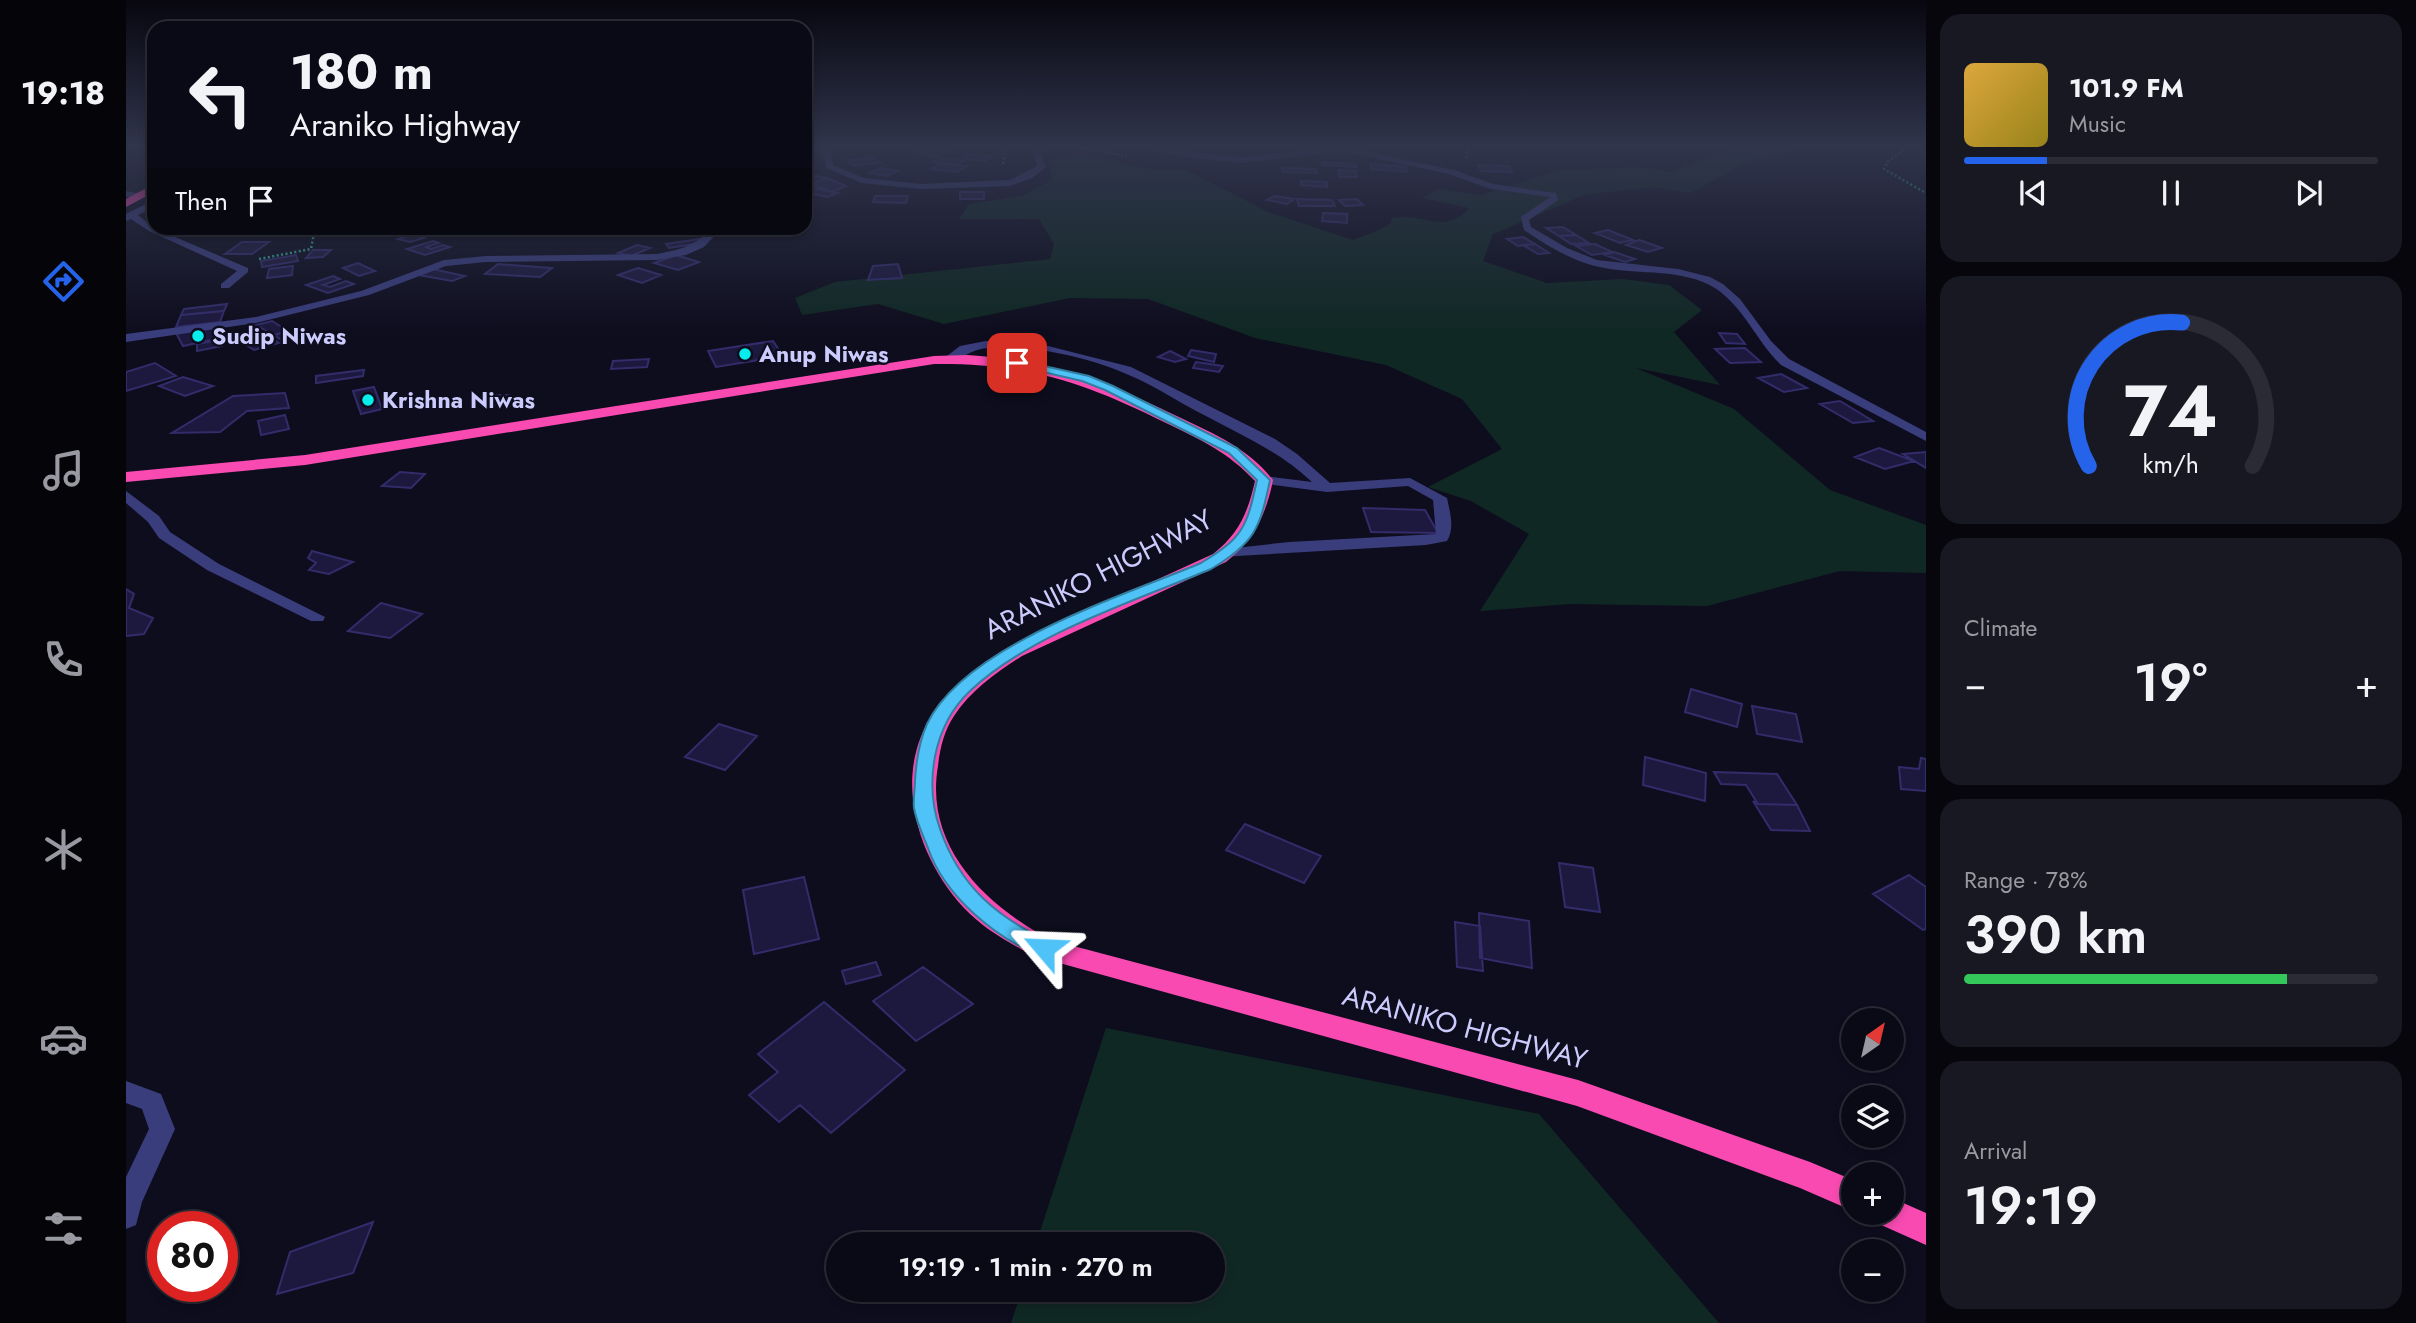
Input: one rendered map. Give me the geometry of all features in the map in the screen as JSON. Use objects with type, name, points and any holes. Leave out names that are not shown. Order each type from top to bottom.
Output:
[{"type":"highway","points":[[126,477],[306,460],[876,368],[949,359],[1017,363],[1097,383],[1233,451],[1264,480]]},
{"type":"highway","name":"ARANIKO HIGHWAY","points":[[1264,480],[1255,519],[1243,539],[1226,554],[1206,566],[1050,632],[1007,655],[963,688],[936,724],[925,759],[923,807],[941,859],[973,902],[1007,931],[1044,948],[1578,1093],[1841,1191]]},
{"type":"highway","points":[[1904,1219],[1926,1229]]},
{"type":"street","points":[[1539,209],[1524,219],[1527,228],[1575,256],[1602,264],[1684,274],[1718,285],[1731,296],[1770,350],[1785,362],[1926,436]]},
{"type":"street","points":[[128,212],[147,225]]},
{"type":"street","points":[[165,235],[244,270],[225,286]]},
{"type":"street","points":[[126,338],[256,320],[365,293],[444,262],[486,259],[639,259],[686,252],[706,241],[711,235]]},
{"type":"street","points":[[949,359],[965,346],[999,344],[1062,351],[1121,368],[1285,451],[1327,488]]},
{"type":"street","points":[[1226,554],[1442,538],[1445,530],[1440,498],[1410,482],[1327,488],[1264,480]]},
{"type":"street","points":[[126,495],[154,519],[164,535],[213,568],[317,617]]},
{"type":"street","points":[[126,1092],[152,1102],[162,1129],[128,1202],[126,1216]]},
{"type":"path","points":[[244,270],[254,260],[311,249],[314,235]]},
{"type":"green space","points":[[966,209],[1262,209],[1353,240],[1390,224],[1392,218],[1443,222],[1460,216],[1468,209],[1552,209],[1493,234],[1483,261],[1547,283],[1623,279],[1669,285],[1702,310],[1674,332],[1720,385],[1636,368],[1734,409],[1830,490],[1926,525],[1926,573],[1840,571],[1707,606],[1570,604],[1480,611],[1529,534],[1471,501],[1428,487],[1502,449],[1462,399],[1386,365],[1255,338],[1148,299],[1070,298],[944,324],[878,304],[802,315],[795,298],[835,282],[1050,259],[1054,244],[1039,219],[959,219]]},
{"type":"green space","points":[[1106,1028],[1539,1114],[1719,1323],[1011,1323],[1018,1302],[1225,1302],[1225,1232],[1040,1232]]},
{"type":"building","points":[[1323,213],[1347,214],[1347,223],[1322,221]]},
{"type":"building","points":[[1563,227],[1576,235],[1559,236],[1546,228]]},
{"type":"building","points":[[1608,230],[1633,240],[1620,243],[1595,233]]},
{"type":"building","points":[[409,235],[424,238],[410,242],[398,239]]},
{"type":"building","points":[[1576,235],[1589,243],[1571,244],[1559,236]]},
{"type":"building","points":[[1523,237],[1535,244],[1518,246],[1507,239]]},
{"type":"building","points":[[699,239],[702,243],[669,248],[666,244]]},
{"type":"building","points":[[1639,240],[1662,248],[1648,252],[1626,245]]},
{"type":"building","points":[[433,241],[439,243],[426,247],[450,247],[425,255],[407,249]]},
{"type":"building","points":[[242,242],[269,242],[252,254],[225,254]]},
{"type":"building","points":[[1535,244],[1549,253],[1538,254],[1523,245]]},
{"type":"building","points":[[1595,244],[1612,252],[1592,255],[1576,246]]},
{"type":"building","points":[[637,245],[650,248],[631,256],[618,253]]},
{"type":"building","points":[[313,250],[331,250],[323,257],[306,258]]},
{"type":"building","points":[[1614,252],[1635,259],[1625,262],[1605,255]]},
{"type":"building","points":[[296,255],[298,261],[262,267],[261,261]]},
{"type":"building","points":[[676,255],[699,262],[678,270],[654,263]]},
{"type":"building","points":[[358,263],[375,271],[359,276],[343,268]]},
{"type":"building","points":[[498,264],[552,268],[540,277],[485,274]]},
{"type":"building","points":[[898,264],[902,278],[868,280],[873,266]]},
{"type":"building","points":[[293,266],[292,275],[267,278],[269,269]]},
{"type":"building","points":[[638,268],[661,275],[642,283],[618,275]]},
{"type":"building","points":[[432,269],[465,276],[452,281],[419,275]]},
{"type":"building","points":[[333,276],[340,279],[323,285],[330,287],[346,281],[354,284],[328,293],[306,285]]},
{"type":"building","points":[[227,304],[224,311],[181,315],[184,309]]},
{"type":"building","points":[[224,311],[220,322],[176,327],[181,315]]},
{"type":"building","points":[[272,321],[288,331],[274,335],[256,325]]},
{"type":"building","name":"Sudip Niwas","points":[[213,326],[220,338],[183,346],[176,333]]},
{"type":"building","points":[[288,331],[297,336],[281,340],[274,335]]},
{"type":"building","points":[[1719,333],[1737,334],[1745,344],[1726,343]]},
{"type":"building","points":[[268,336],[279,343],[254,350],[243,343]]},
{"type":"building","points":[[220,340],[222,346],[197,351],[197,344]]},
{"type":"building","name":"Anup Niwas","points":[[773,341],[783,356],[716,367],[708,351]]},
{"type":"building","points":[[1745,348],[1761,362],[1730,363],[1715,349]]},
{"type":"building","points":[[1191,350],[1216,354],[1214,362],[1188,356]]},
{"type":"building","points":[[1170,351],[1186,359],[1175,362],[1158,357]]},
{"type":"building","points":[[649,359],[647,367],[611,369],[613,361]]},
{"type":"building","points":[[1196,362],[1223,366],[1219,372],[1193,368]]},
{"type":"building","points":[[155,363],[176,376],[126,391],[126,372]]},
{"type":"building","points":[[364,370],[363,376],[316,383],[316,376]]},
{"type":"building","points":[[1781,374],[1807,388],[1784,392],[1758,378]]},
{"type":"building","points":[[183,377],[213,386],[185,396],[159,386]]},
{"type":"building","name":"Krishna Niwas","points":[[374,387],[382,409],[361,414],[353,391]]},
{"type":"building","points":[[285,393],[289,408],[247,411],[220,432],[172,433],[233,396]]},
{"type":"building","points":[[496,395],[509,395],[502,405],[489,405]]},
{"type":"building","points":[[1840,401],[1873,421],[1853,423],[1820,404]]},
{"type":"building","points":[[285,415],[289,429],[261,435],[258,421]]},
{"type":"building","points":[[1879,448],[1914,461],[1885,469],[1855,457]]},
{"type":"building","points":[[1926,452],[1926,468],[1903,454]]},
{"type":"building","points":[[400,472],[425,474],[411,488],[382,486]]},
{"type":"building","points":[[1363,508],[1425,510],[1438,533],[1371,532]]},
{"type":"building","points":[[312,551],[353,562],[329,574],[309,570],[316,563],[308,558]]},
{"type":"building","points":[[126,589],[134,594],[129,608],[153,618],[144,634],[126,636]]},
{"type":"building","points":[[381,603],[422,614],[390,638],[348,631]]},
{"type":"building","points":[[1691,689],[1742,704],[1737,727],[1685,712]]},
{"type":"building","points":[[1752,706],[1796,714],[1802,742],[1757,734]]},
{"type":"building","points":[[719,724],[757,736],[725,770],[685,757]]},
{"type":"building","points":[[1645,757],[1706,773],[1705,801],[1643,785]]},
{"type":"building","points":[[1921,758],[1926,759],[1926,791],[1901,789],[1899,767],[1919,769]]},
{"type":"building","points":[[1714,772],[1777,774],[1797,805],[1758,804],[1746,785],[1721,784]]},
{"type":"building","points":[[1753,801],[1758,804],[1797,805],[1810,831],[1771,830]]},
{"type":"building","points":[[1245,824],[1321,856],[1304,883],[1226,850]]},
{"type":"building","points":[[1559,863],[1593,868],[1600,912],[1565,907]]},
{"type":"building","points":[[1909,875],[1926,887],[1926,929],[1923,930],[1873,894]]},
{"type":"building","points":[[804,877],[819,939],[754,954],[743,890]]},
{"type":"building","points":[[1479,913],[1529,921],[1532,968],[1480,958]]},
{"type":"building","points":[[1455,922],[1480,926],[1483,971],[1457,967]]},
{"type":"building","points":[[876,962],[881,975],[846,984],[842,971]]},
{"type":"building","points":[[923,967],[973,1004],[916,1041],[873,1001]]},
{"type":"building","points":[[824,1002],[905,1070],[831,1133],[800,1105],[779,1122],[749,1095],[778,1072],[758,1054]]},
{"type":"building","points":[[373,1222],[353,1273],[277,1294],[290,1252]]},
{"type":"place","name":"Sudip Niwas","points":[[198,336]]},
{"type":"place","name":"Anup Niwas","points":[[745,354]]},
{"type":"place","name":"Krishna Niwas","points":[[368,400]]},
{"type":"route","points":[[1017,363],[1085,379],[1109,388],[1233,451],[1264,480],[1255,519],[1243,539],[1226,554],[1206,566],[1050,632],[1007,655],[963,688],[936,724],[925,759],[923,807],[941,859],[973,902],[1007,931],[1044,948]]}]
